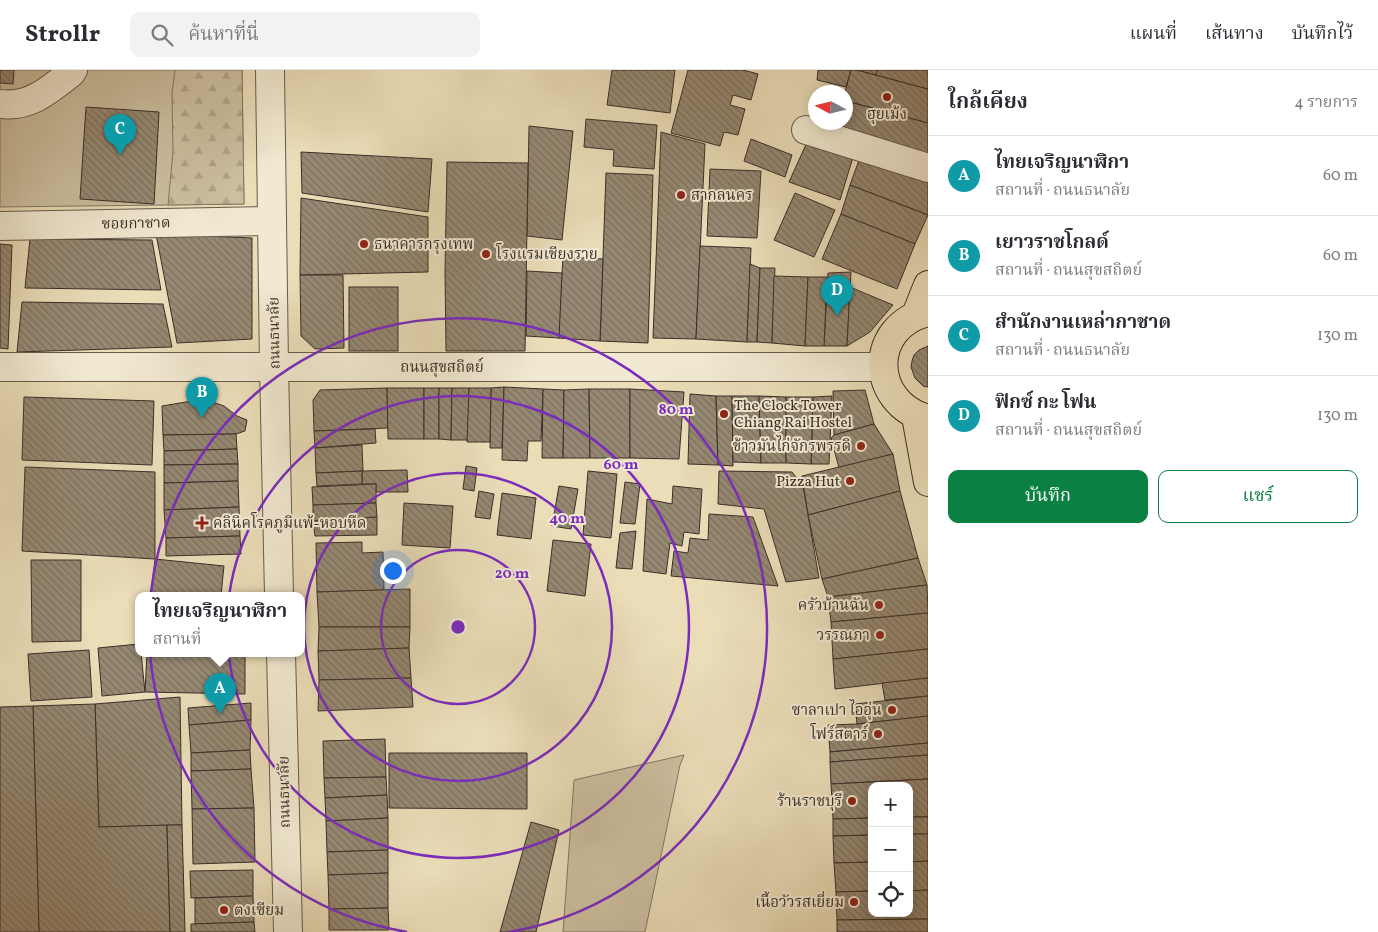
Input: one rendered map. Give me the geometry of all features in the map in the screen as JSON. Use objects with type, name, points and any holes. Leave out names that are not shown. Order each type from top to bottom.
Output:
[{"type":"main road","points":[[928,285],[922,313],[903,324],[892,336],[885,351],[883,367],[886,382],[893,396],[903,408],[922,417],[928,482]]},
{"type":"street","points":[[0,104],[12,106],[41,97],[71,73],[72,70]]},
{"type":"street","name":"ถนนธนาลัย","points":[[270,70],[274,367],[280,592]]},
{"type":"street","points":[[806,130],[928,168]]},
{"type":"street","name":"ซอยกาชาด","points":[[0,226],[272,221]]},
{"type":"street","name":"ถนนสุขสถิตย์","points":[[0,367],[883,367]]},
{"type":"street","name":"ถนนธนาลัย","points":[[281,657],[288,932]]},
{"type":"green space","points":[[0,70],[242,70],[244,204],[0,207]]},
{"type":"green space","points":[[175,70],[242,70],[244,204],[168,205],[173,152],[172,93]]},
{"type":"green space","points":[[684,755],[680,765],[645,932],[563,932],[574,780]]},
{"type":"building","points":[[0,70],[14,70],[13,84],[0,83]]},
{"type":"building","points":[[612,70],[675,70],[670,113],[607,105]]},
{"type":"building","points":[[688,70],[743,70],[758,74],[751,100],[733,95],[730,105],[745,109],[738,135],[724,132],[720,146],[671,133]]},
{"type":"building","points":[[818,70],[851,70],[847,85],[817,80]]},
{"type":"building","name":"ฮุยเม้ง","points":[[851,70],[857,70],[928,89],[928,123],[853,103],[853,85],[847,85]]},
{"type":"building","points":[[857,70],[877,70],[876,75]]},
{"type":"building","points":[[877,70],[928,70],[928,89],[876,75]]},
{"type":"building","points":[[853,103],[928,123],[928,157],[834,131],[853,130]]},
{"type":"building","points":[[86,107],[159,112],[154,204],[80,199]]},
{"type":"building","points":[[586,119],[657,125],[654,169],[613,166],[614,150],[584,147]]},
{"type":"building","points":[[529,126],[573,131],[562,240],[527,236]]},
{"type":"building","name":"สากลนคร","points":[[661,132],[705,144],[696,339],[653,338]]},
{"type":"building","points":[[751,139],[792,155],[785,177],[744,161]]},
{"type":"building","points":[[808,140],[854,154],[840,200],[789,182]]},
{"type":"building","points":[[301,152],[432,159],[428,212],[302,193]]},
{"type":"building","points":[[862,152],[928,177],[928,215],[850,185]]},
{"type":"building","name":"โรงแรมเชียงราย","points":[[447,162],[528,163],[525,351],[446,351]]},
{"type":"building","points":[[710,169],[761,171],[757,238],[707,236]]},
{"type":"building","points":[[606,173],[653,175],[648,343],[600,341]]},
{"type":"building","points":[[850,185],[928,215],[915,244],[841,214]]},
{"type":"building","points":[[795,193],[835,210],[814,257],[774,240]]},
{"type":"building","name":"ธนาคารกรุงเทพ","points":[[301,198],[428,217],[428,272],[300,275]]},
{"type":"building","points":[[841,214],[915,244],[897,289],[822,259]]},
{"type":"building","points":[[156,234],[252,238],[252,339],[177,343]]},
{"type":"building","points":[[30,239],[152,240],[161,290],[25,288]]},
{"type":"building","points":[[0,244],[12,245],[8,349],[0,348]]},
{"type":"building","points":[[700,246],[751,248],[747,342],[696,339]]},
{"type":"building","points":[[563,257],[603,259],[600,341],[558,338]]},
{"type":"building","points":[[750,264],[760,268],[757,342],[747,342]]},
{"type":"building","points":[[760,268],[775,268],[772,343],[757,342]]},
{"type":"building","points":[[527,271],[562,273],[559,338],[526,336]]},
{"type":"building","points":[[851,272],[847,346],[824,346],[828,273]]},
{"type":"building","points":[[300,275],[343,275],[344,348],[315,349],[301,336]]},
{"type":"building","points":[[774,276],[808,277],[805,346],[772,343]]},
{"type":"building","points":[[808,277],[827,277],[824,346],[805,346]]},
{"type":"building","points":[[349,287],[398,287],[398,351],[349,351]]},
{"type":"building","points":[[850,287],[893,305],[870,332],[847,346]]},
{"type":"building","points":[[22,302],[163,304],[172,347],[17,352]]},
{"type":"building","points":[[928,346],[928,387],[923,386],[915,378],[911,367],[914,355],[919,350]]},
{"type":"building","points":[[504,387],[502,448],[490,448],[491,388]]},
{"type":"building","points":[[504,387],[543,389],[541,441],[528,441],[527,461],[502,460]]},
{"type":"building","points":[[387,388],[388,428],[314,431],[313,400],[320,390]]},
{"type":"building","points":[[387,388],[424,388],[424,439],[388,439]]},
{"type":"building","points":[[424,388],[439,388],[439,439],[424,439]]},
{"type":"building","points":[[439,388],[452,388],[451,440],[439,439]]},
{"type":"building","points":[[452,388],[469,388],[468,440],[451,440]]},
{"type":"building","points":[[469,388],[491,388],[490,442],[467,442]]},
{"type":"building","points":[[543,389],[564,390],[563,458],[542,458]]},
{"type":"building","points":[[589,389],[590,458],[563,458],[564,390]]},
{"type":"building","points":[[589,389],[630,389],[630,458],[590,458]]},
{"type":"building","points":[[630,389],[684,392],[679,459],[630,458]]},
{"type":"building","points":[[865,390],[874,424],[834,435],[833,391]]},
{"type":"building","points":[[690,394],[716,396],[718,465],[688,464]]},
{"type":"building","points":[[716,396],[732,396],[733,466],[718,465]]},
{"type":"building","points":[[732,396],[759,396],[761,463],[733,462]]},
{"type":"building","points":[[759,396],[786,397],[786,463],[761,463]]},
{"type":"building","points":[[832,396],[829,464],[811,464],[813,397]]},
{"type":"building","points":[[24,397],[154,401],[152,465],[22,460]]},
{"type":"building","points":[[786,397],[813,397],[811,464],[786,463]]},
{"type":"building","points":[[204,399],[224,406],[237,416],[247,420],[245,431],[236,434],[163,435],[162,406]]},
{"type":"building","name":"ข้าวมันไก่จักรพรรดิ","points":[[874,424],[893,454],[839,468],[831,438],[834,435]]},
{"type":"building","points":[[375,429],[376,443],[315,448],[314,431]]},
{"type":"building","points":[[236,434],[237,449],[164,451],[163,435]]},
{"type":"building","points":[[362,445],[363,471],[316,473],[315,448]]},
{"type":"building","points":[[237,449],[238,464],[164,465],[164,451]]},
{"type":"building","name":"Pizza Hut","points":[[893,454],[900,491],[808,515],[802,476]]},
{"type":"building","points":[[238,464],[238,481],[164,483],[164,465]]},
{"type":"building","points":[[466,466],[477,468],[474,491],[463,489]]},
{"type":"building","points":[[25,467],[155,472],[155,559],[22,551]]},
{"type":"building","points":[[407,470],[408,492],[376,492],[376,484],[362,484],[362,471]]},
{"type":"building","points":[[362,471],[362,484],[317,486],[316,473]]},
{"type":"building","points":[[588,471],[617,474],[611,538],[583,535]]},
{"type":"building","points":[[719,471],[792,472],[803,486],[819,578],[786,582],[764,509],[718,504]]},
{"type":"building","points":[[238,481],[239,507],[164,510],[164,483]]},
{"type":"building","points":[[625,482],[640,484],[635,524],[620,523]]},
{"type":"building","points":[[376,484],[376,503],[313,505],[312,487]]},
{"type":"building","points":[[559,486],[578,489],[571,529],[552,526]]},
{"type":"building","points":[[673,486],[702,489],[699,534],[684,532],[682,546],[670,543],[666,574],[643,571],[647,499],[672,504]]},
{"type":"building","points":[[479,491],[494,494],[490,519],[475,517]]},
{"type":"building","points":[[900,491],[918,558],[822,579],[808,515]]},
{"type":"building","points":[[502,493],[536,498],[531,539],[497,535]]},
{"type":"building","points":[[376,503],[377,517],[313,521],[313,505]]},
{"type":"building","points":[[404,503],[453,506],[450,548],[402,545]]},
{"type":"building","name":"คลินิคโรคภูมิแพ้-หอบหืด","points":[[239,507],[240,536],[166,538],[164,510]]},
{"type":"building","points":[[709,514],[753,517],[778,586],[671,576],[674,551],[688,553],[690,538],[708,540]]},
{"type":"building","points":[[377,517],[377,535],[315,536],[313,521]]},
{"type":"building","points":[[636,531],[632,569],[616,568],[620,533]]},
{"type":"building","points":[[240,536],[241,554],[166,556],[166,538]]},
{"type":"building","points":[[553,540],[591,544],[585,596],[547,591]]},
{"type":"building","points":[[362,542],[362,553],[383,552],[384,590],[317,592],[316,543]]},
{"type":"building","points":[[918,558],[927,585],[828,597],[822,579]]},
{"type":"building","points":[[155,559],[224,566],[221,592],[151,592]]},
{"type":"building","points":[[31,560],[81,560],[81,641],[32,642]]},
{"type":"building","name":"ครัวบ้านฉัน","points":[[927,585],[928,613],[831,622],[828,597]]},
{"type":"building","points":[[410,589],[410,627],[319,627],[317,592]]},
{"type":"building","name":"วรรณภา","points":[[928,613],[928,649],[833,659],[831,622]]},
{"type":"building","points":[[319,627],[410,627],[409,648],[318,651]]},
{"type":"building","points":[[135,644],[135,657],[141,657],[145,692],[102,696],[98,648]]},
{"type":"building","points":[[409,648],[411,678],[319,680],[318,651]]},
{"type":"building","points":[[928,649],[928,678],[835,689],[833,659]]},
{"type":"building","points":[[89,650],[92,697],[31,701],[28,654]]},
{"type":"building","points":[[147,657],[245,657],[245,694],[145,692]]},
{"type":"building","points":[[411,678],[413,707],[318,711],[319,680]]},
{"type":"building","points":[[928,678],[928,696],[885,700],[882,683]]},
{"type":"building","name":"ซาลาเปา ไออุ่น","points":[[928,696],[928,716],[857,724],[855,704]]},
{"type":"building","points":[[180,697],[182,825],[99,827],[95,704]]},
{"type":"building","points":[[251,703],[251,720],[189,725],[188,708]]},
{"type":"building","points":[[95,704],[99,827],[167,825],[170,932],[39,932],[33,706]]},
{"type":"building","points":[[33,706],[39,932],[0,932],[0,707]]},
{"type":"building","name":"โฟร์สตาร์","points":[[928,716],[928,743],[830,752],[828,725],[857,724]]},
{"type":"building","points":[[251,720],[250,750],[191,753],[189,725]]},
{"type":"building","points":[[385,739],[386,777],[324,778],[323,741]]},
{"type":"building","points":[[928,743],[928,755],[830,762],[830,752]]},
{"type":"building","points":[[250,750],[251,769],[191,771],[191,753]]},
{"type":"building","points":[[389,753],[527,753],[527,809],[389,808]]},
{"type":"building","points":[[928,755],[928,779],[831,784],[830,762]]},
{"type":"building","points":[[251,769],[254,808],[192,809],[191,771]]},
{"type":"building","points":[[386,777],[387,795],[325,798],[324,778]]},
{"type":"building","name":"ร้านราชบุรี","points":[[928,779],[928,817],[913,817],[913,782],[870,782]]},
{"type":"building","name":"ร้านราชบุรี","points":[[868,782],[868,818],[833,819],[831,784]]},
{"type":"building","points":[[387,795],[388,818],[326,821],[325,798]]},
{"type":"building","points":[[254,808],[255,862],[193,864],[192,809]]},
{"type":"building","points":[[913,817],[928,817],[928,834],[913,834]]},
{"type":"building","points":[[388,818],[388,850],[327,852],[326,821]]},
{"type":"building","points":[[868,818],[868,835],[833,836],[833,819]]},
{"type":"building","points":[[531,822],[559,830],[536,932],[500,932]]},
{"type":"building","points":[[167,825],[182,825],[185,932],[170,932]]},
{"type":"building","points":[[913,834],[928,834],[928,861],[913,862]]},
{"type":"building","points":[[868,835],[868,862],[834,863],[833,836]]},
{"type":"building","points":[[388,850],[388,873],[328,875],[327,852]]},
{"type":"building","points":[[928,861],[928,890],[913,891],[913,862]]},
{"type":"building","points":[[868,862],[868,891],[836,892],[834,863]]},
{"type":"building","points":[[253,870],[253,896],[191,898],[190,871]]},
{"type":"building","points":[[388,873],[388,908],[329,909],[328,875]]},
{"type":"building","name":"เนื้อวัวรสเยี่ยม","points":[[928,890],[928,919],[837,920],[836,892],[868,891],[868,917],[913,917],[913,891]]},
{"type":"building","name":"ตงเซียม","points":[[253,896],[254,922],[195,924],[195,898]]},
{"type":"building","points":[[388,908],[389,930],[329,930],[329,909]]},
{"type":"building","points":[[928,919],[928,932],[837,932],[837,920]]},
{"type":"building","points":[[254,922],[255,932],[191,932],[191,924]]},
{"type":"place","name":"ฮุยเม้ง","points":[[887,97]]},
{"type":"place","name":"สำนักงานเหล่ากาชาด","points":[[120,155]]},
{"type":"place","name":"สากลนคร","points":[[681,195]]},
{"type":"place","name":"ธนาคารกรุงเทพ","points":[[364,244]]},
{"type":"place","name":"โรงแรมเชียงราย","points":[[486,254]]},
{"type":"place","name":"ฟิกซ์ กะ โฟน","points":[[837,316]]},
{"type":"place","name":"The Clock Tower Chiang Rai Hostel","points":[[724,414]]},
{"type":"place","name":"เยาวราชโกลด์","points":[[202,418]]},
{"type":"place","name":"ข้าวมันไก่จักรพรรดิ","points":[[861,446]]},
{"type":"place","name":"Pizza Hut","points":[[850,481]]},
{"type":"place","name":"คลินิคโรคภูมิแพ้-หอบหืด","points":[[202,523]]},
{"type":"place","name":"ครัวบ้านฉัน","points":[[879,605]]},
{"type":"place","name":"วรรณภา","points":[[880,635]]},
{"type":"place","name":"ซาลาเปา ไออุ่น","points":[[892,710]]},
{"type":"place","name":"ไทยเจริญนาฬิกา","points":[[220,714]]},
{"type":"place","name":"โฟร์สตาร์","points":[[878,734]]},
{"type":"place","name":"ร้านราชบุรี","points":[[852,801]]},
{"type":"place","name":"เนื้อวัวรสเยี่ยม","points":[[854,902]]},
{"type":"place","name":"ตงเซียม","points":[[224,910]]}]
